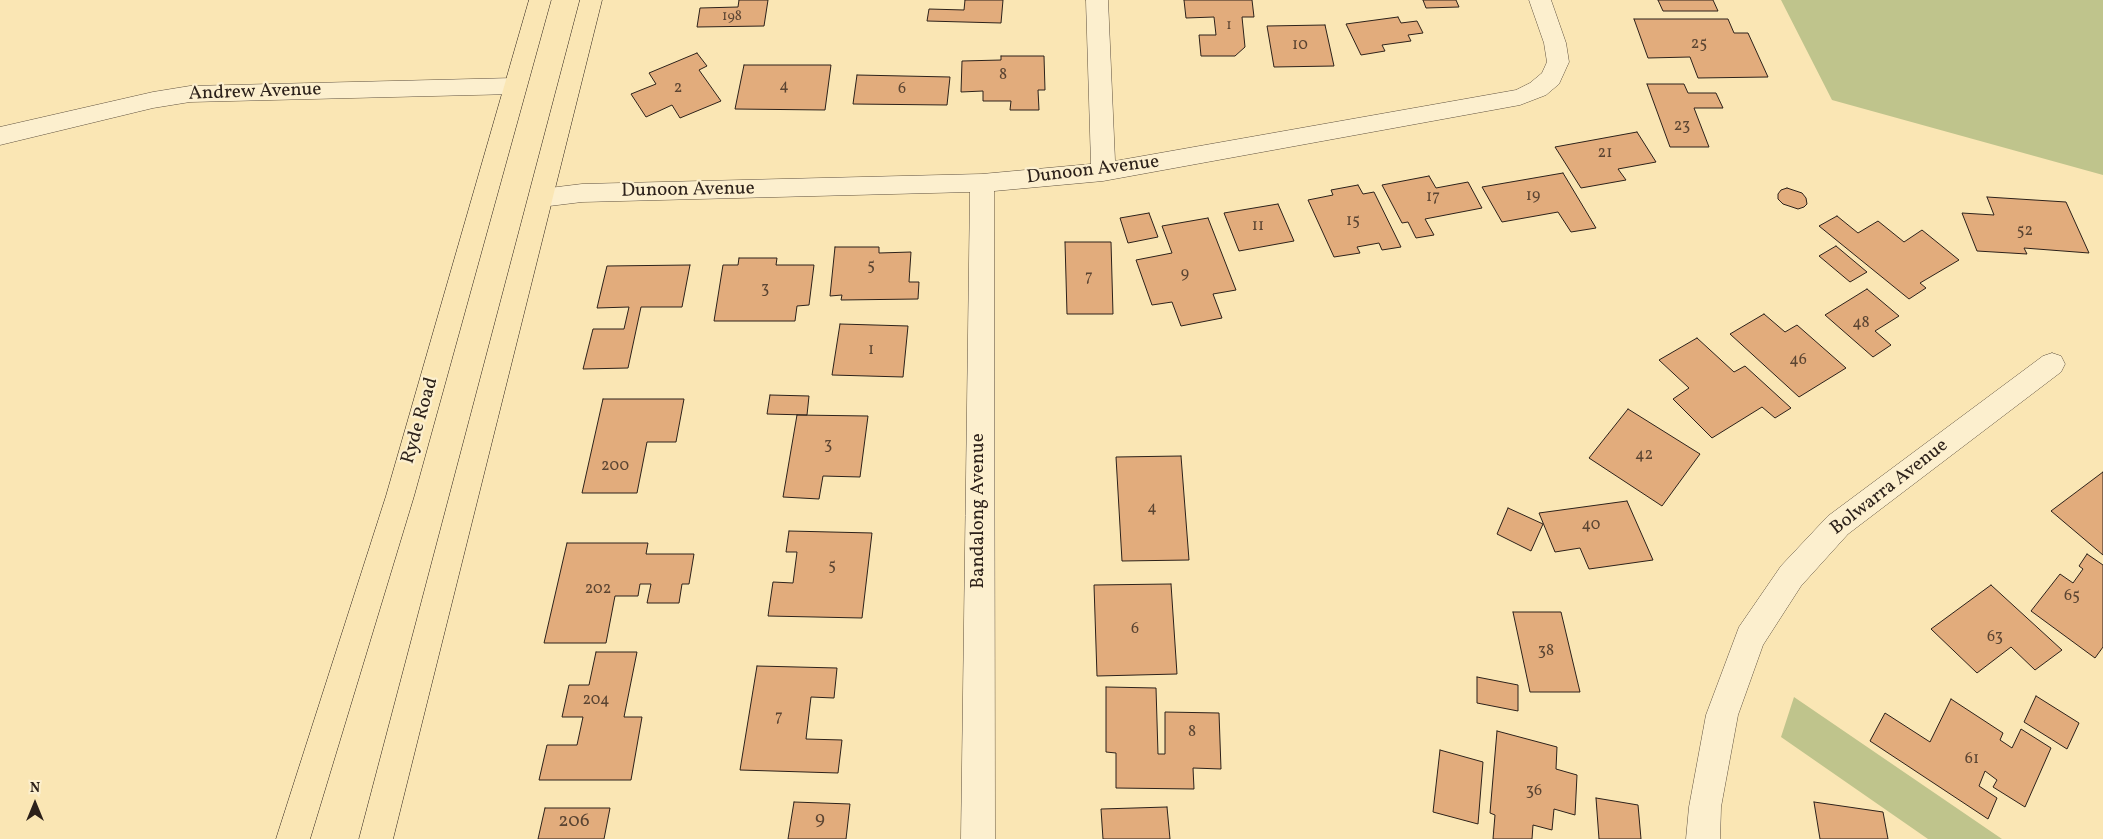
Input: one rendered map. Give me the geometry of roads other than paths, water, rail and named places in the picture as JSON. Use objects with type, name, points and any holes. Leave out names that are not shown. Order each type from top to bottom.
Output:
[{"type":"highway","name":"Ryde Road","points":[[293,839],[400,496],[514,86],[540,0]]},
{"type":"highway","points":[[376,839],[591,0]]},
{"type":"street","points":[[1097,0],[1103,172]]},
{"type":"street","name":"Dunoon Avenue","points":[[541,198],[582,193],[982,183],[1103,172],[1157,164],[1520,97],[1538,89],[1551,78],[1558,62],[1555,43],[1540,0]]},
{"type":"street","name":"Andrew Avenue","points":[[0,136],[153,100],[190,94],[514,86]]},
{"type":"street","name":"Bandalong Avenue","points":[[978,839],[982,183]]},
{"type":"street","name":"Bolwarra Avenue","points":[[1703,839],[1704,807],[1722,715],[1750,637],[1791,576],[1838,525],[2052,364]]}]
